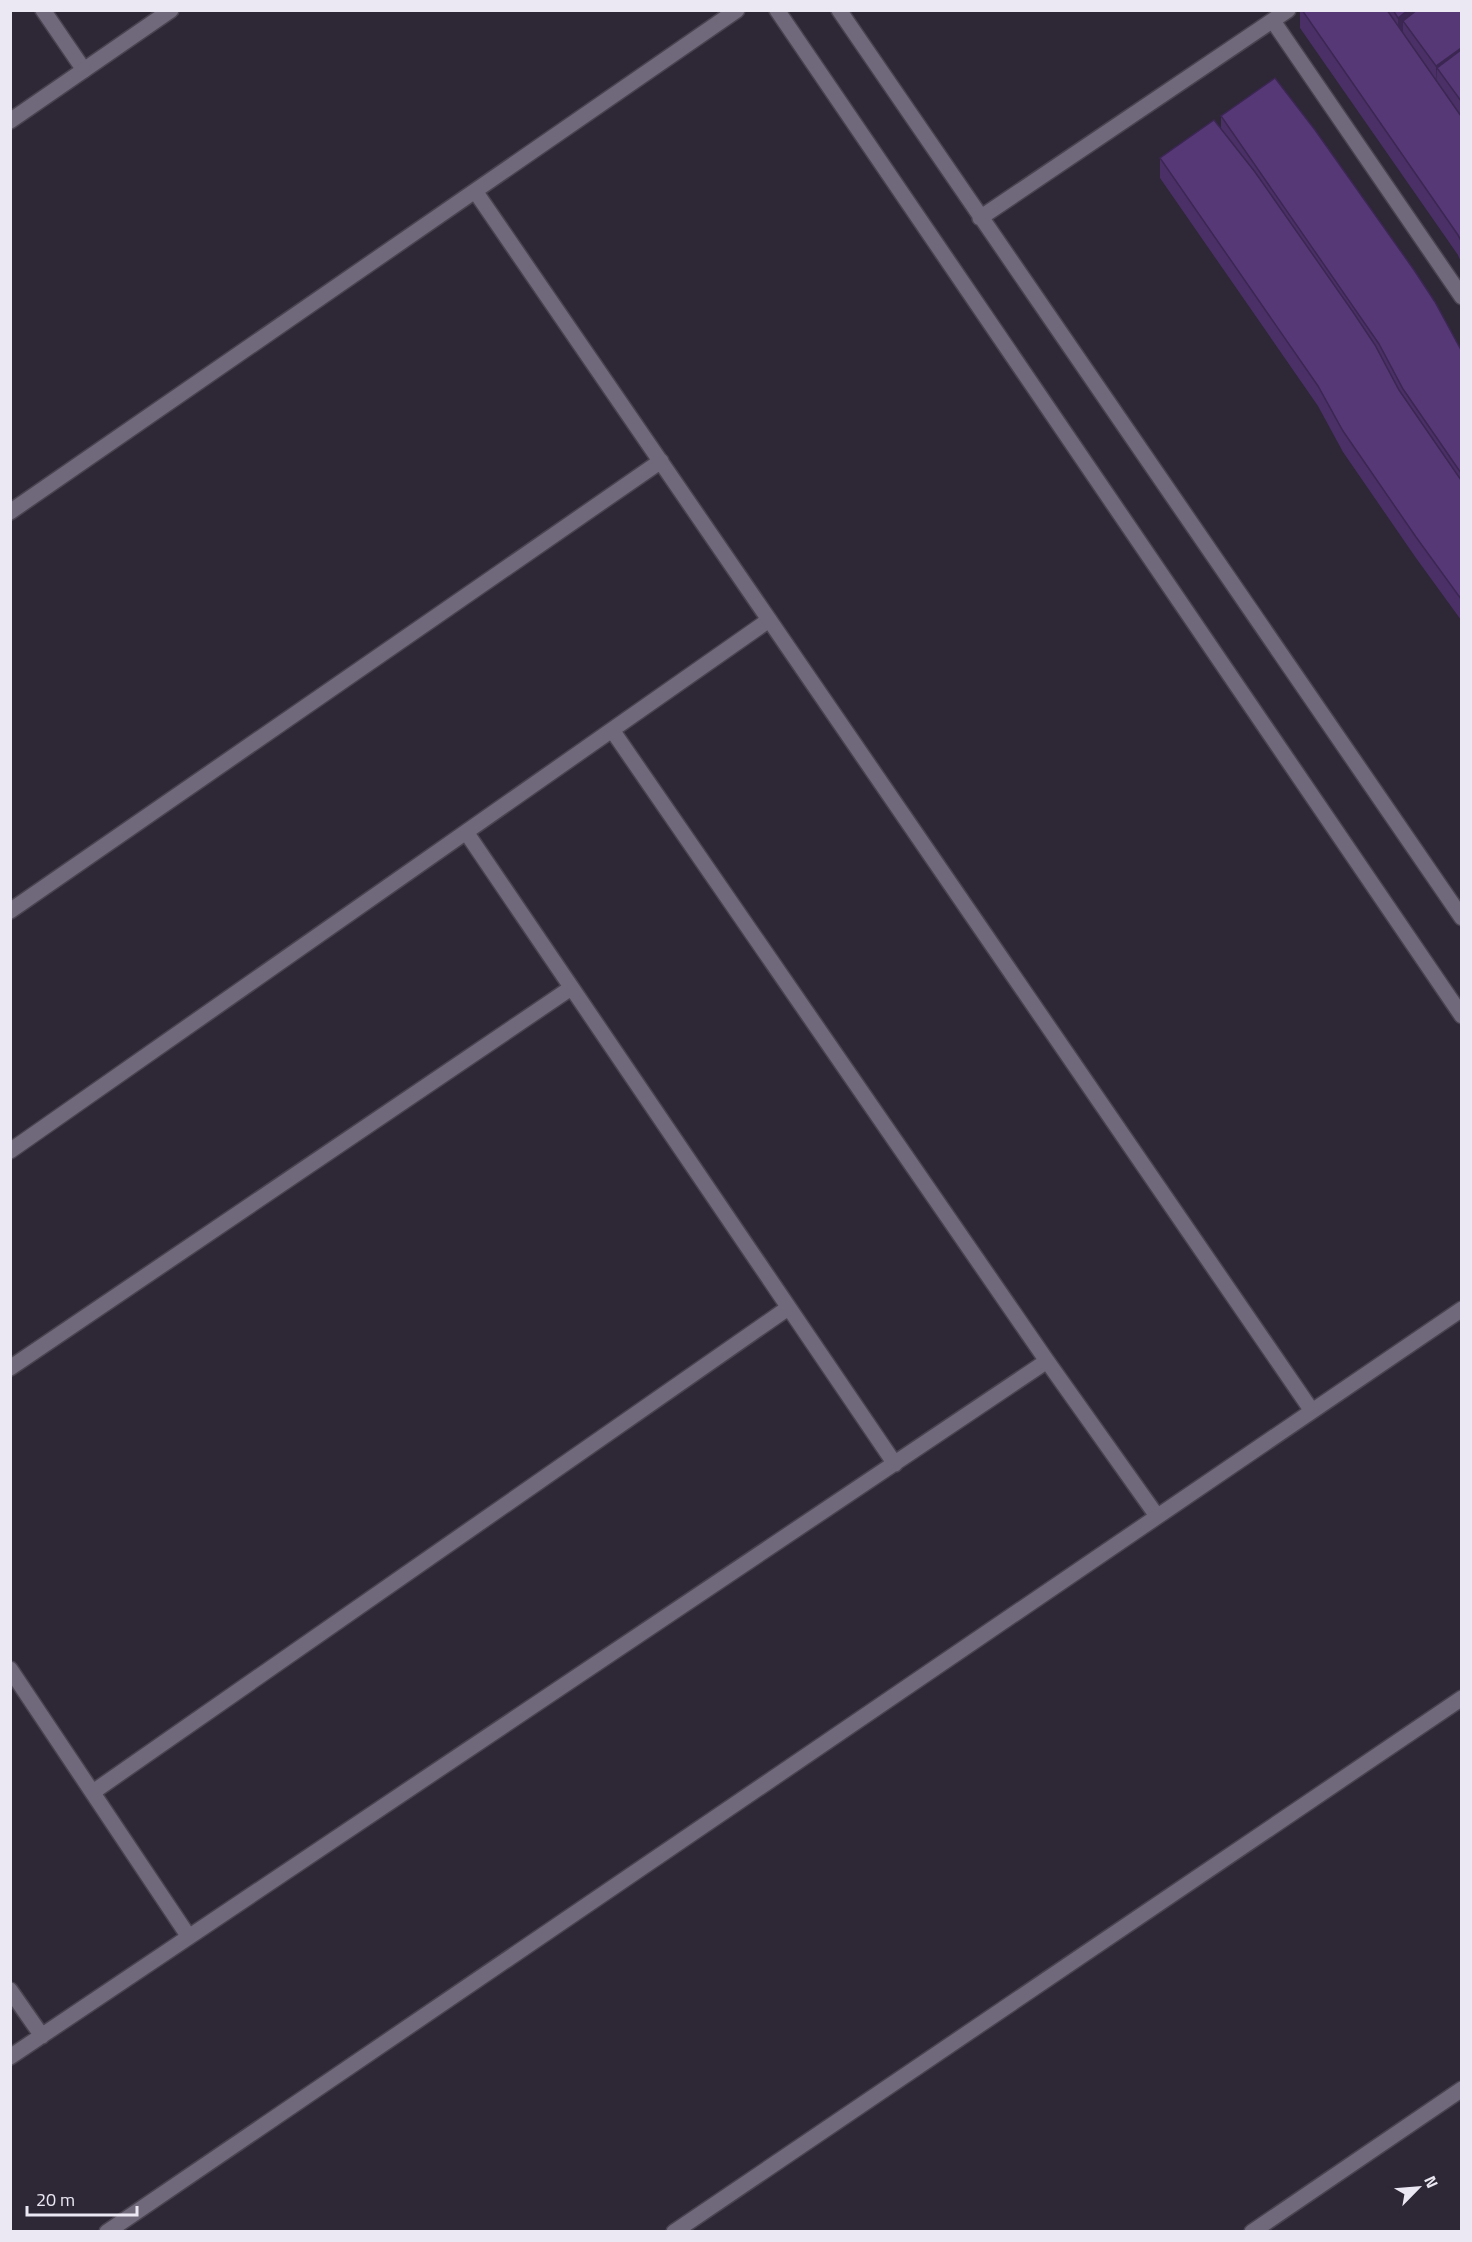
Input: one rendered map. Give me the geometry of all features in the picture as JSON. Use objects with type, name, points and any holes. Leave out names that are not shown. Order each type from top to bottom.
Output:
[{"type":"street","points":[[43,10],[84,70]]},
{"type":"street","points":[[10,121],[171,10]]},
{"type":"street","points":[[10,512],[737,10]]},
{"type":"street","points":[[777,10],[1461,1016]]},
{"type":"street","points":[[839,10],[1461,918]]},
{"type":"street","points":[[980,218],[1288,10]]},
{"type":"street","points":[[1273,21],[1461,297]]},
{"type":"street","points":[[475,191],[1312,1412]]},
{"type":"street","points":[[10,911],[660,461]]},
{"type":"street","points":[[10,1151],[769,620]]},
{"type":"street","points":[[612,730],[1047,1361],[1157,1516]]},
{"type":"street","points":[[466,832],[894,1464]]},
{"type":"street","points":[[10,1368],[571,988]]},
{"type":"street","points":[[93,1792],[788,1308]]},
{"type":"street","points":[[107,2232],[1461,1310]]},
{"type":"street","points":[[10,2057],[1047,1361]]},
{"type":"street","points":[[10,1669],[189,1937]]},
{"type":"street","points":[[674,2232],[1461,1698]]},
{"type":"street","points":[[10,1990],[42,2036]]},
{"type":"street","points":[[1252,2232],[1461,2090]]},
{"type":"building","points":[[1302,10],[1387,10],[1461,116],[1461,241],[1458,235]]},
{"type":"building","points":[[1393,10],[1408,10],[1398,18]]},
{"type":"building","points":[[1417,10],[1461,10],[1461,48],[1436,66],[1403,21]]},
{"type":"building","points":[[1461,50],[1461,101],[1437,68]]},
{"type":"building","points":[[1275,78],[1315,130],[1414,270],[1435,302],[1461,350],[1461,473],[1403,389],[1379,344],[1221,116]]},
{"type":"building","points":[[1214,120],[1255,172],[1353,312],[1375,345],[1399,390],[1461,480],[1461,599],[1343,431],[1318,386],[1160,158]]}]
